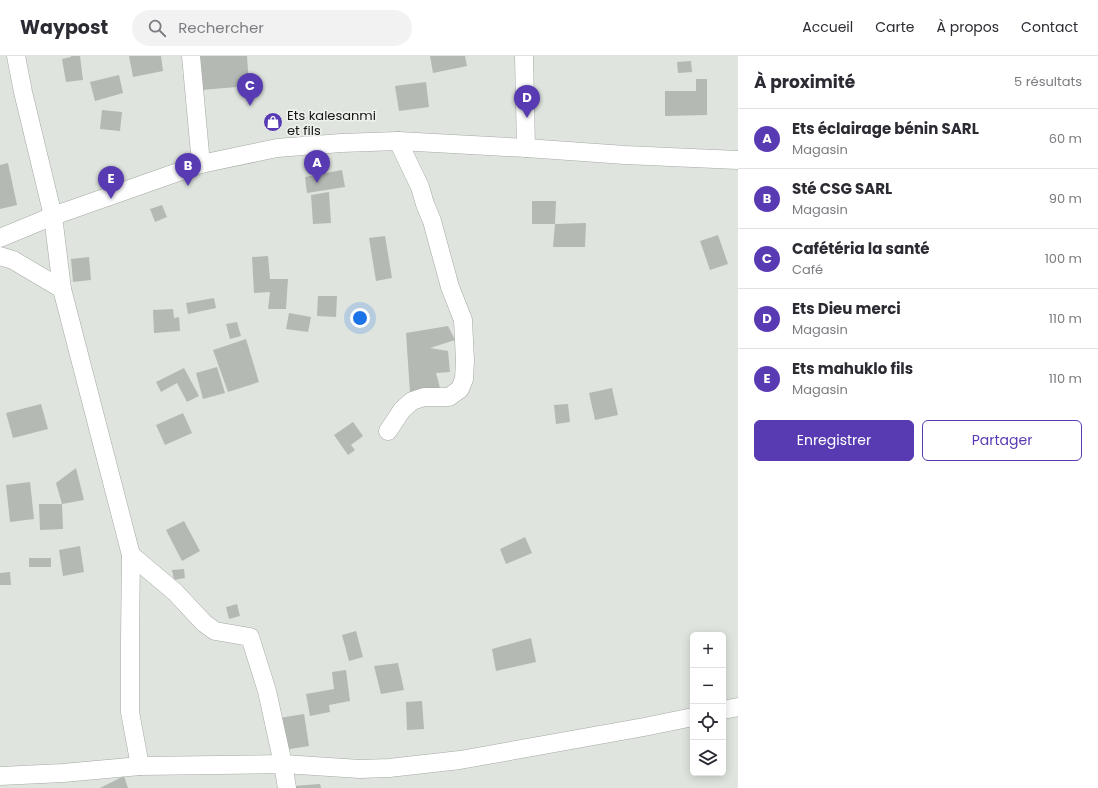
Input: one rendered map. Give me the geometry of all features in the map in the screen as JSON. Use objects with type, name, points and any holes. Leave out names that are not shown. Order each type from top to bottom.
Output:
[{"type":"street","points":[[16,56],[23,92],[54,216],[62,289],[131,556],[130,712],[140,766]]},
{"type":"street","points":[[191,56],[201,164]]},
{"type":"street","points":[[524,56],[526,148]]},
{"type":"street","points":[[0,238],[54,216],[201,164],[277,148],[341,143],[398,142],[738,160]]},
{"type":"street","points":[[388,431],[402,410],[412,401],[424,397],[449,396],[460,389],[464,379],[465,361],[463,320],[450,287],[432,221],[420,187],[398,142]]},
{"type":"street","points":[[0,256],[12,260],[62,289]]},
{"type":"street","points":[[131,556],[175,592],[204,623],[215,631],[250,637],[267,692],[287,788]]},
{"type":"street","points":[[726,709],[738,707]]},
{"type":"street","points":[[0,776],[63,774],[140,766],[283,764],[360,769],[389,768],[460,760],[644,727],[690,717]]},
{"type":"building","points":[[71,56],[80,56],[83,80],[66,82],[62,59]]},
{"type":"building","points":[[129,56],[161,56],[163,71],[133,77]]},
{"type":"building","points":[[199,56],[247,56],[249,86],[201,90]]},
{"type":"building","points":[[430,56],[465,56],[467,66],[433,73]]},
{"type":"building","points":[[691,61],[692,72],[678,73],[677,62]]},
{"type":"building","points":[[119,75],[123,93],[95,101],[90,82]]},
{"type":"building","points":[[696,79],[707,79],[707,115],[665,116],[665,91],[696,91]]},
{"type":"building","points":[[426,82],[429,107],[399,111],[395,86]]},
{"type":"building","points":[[102,110],[122,112],[120,131],[100,129]]},
{"type":"building","points":[[8,163],[17,205],[0,209],[0,165]]},
{"type":"building","points":[[342,170],[345,187],[307,193],[305,177]]},
{"type":"building","points":[[329,192],[331,223],[313,224],[311,195]]},
{"type":"building","points":[[532,201],[556,201],[555,224],[532,224]]},
{"type":"building","points":[[162,205],[167,217],[155,222],[150,209]]},
{"type":"building","points":[[586,223],[585,247],[553,247],[555,224]]},
{"type":"building","points":[[718,235],[728,264],[710,270],[700,241]]},
{"type":"building","points":[[385,236],[392,278],[376,281],[369,238]]},
{"type":"building","points":[[268,256],[270,279],[288,279],[286,309],[268,309],[270,292],[254,293],[252,257]]},
{"type":"building","points":[[89,257],[91,280],[73,282],[71,259]]},
{"type":"building","points":[[318,296],[337,296],[336,317],[317,316]]},
{"type":"building","points":[[214,298],[216,308],[188,314],[186,303]]},
{"type":"building","points":[[173,309],[174,318],[179,317],[180,331],[154,333],[153,310]]},
{"type":"building","points":[[289,313],[311,317],[308,332],[286,329]]},
{"type":"building","points":[[237,322],[241,336],[230,339],[226,324]]},
{"type":"building","points":[[448,326],[455,340],[430,348],[448,351],[450,372],[436,373],[440,388],[410,393],[406,333]]},
{"type":"building","points":[[246,339],[259,382],[228,392],[213,350]]},
{"type":"building","points":[[217,367],[225,393],[203,399],[196,373]]},
{"type":"building","points":[[184,368],[199,396],[187,402],[177,383],[161,392],[156,382]]},
{"type":"building","points":[[612,388],[618,415],[595,420],[589,393]]},
{"type":"building","points":[[41,404],[48,429],[13,438],[6,413]]},
{"type":"building","points":[[568,404],[570,422],[556,424],[554,405]]},
{"type":"building","points":[[183,413],[192,433],[165,445],[156,425]]},
{"type":"building","points":[[353,422],[363,436],[351,445],[355,450],[348,455],[334,435]]},
{"type":"building","points":[[76,468],[84,500],[62,504],[56,483]]},
{"type":"building","points":[[30,482],[34,519],[10,522],[6,485]]},
{"type":"building","points":[[39,504],[62,504],[63,529],[40,530]]},
{"type":"building","points":[[184,521],[200,551],[182,561],[166,530]]},
{"type":"building","points":[[525,537],[532,553],[506,564],[500,549]]},
{"type":"building","points":[[80,546],[84,572],[63,576],[59,550]]},
{"type":"building","points":[[29,558],[51,558],[51,567],[29,567]]},
{"type":"building","points":[[184,569],[185,578],[174,580],[172,570]]},
{"type":"building","points":[[10,572],[11,585],[0,585],[0,573]]},
{"type":"building","points":[[237,604],[240,616],[229,619],[226,607]]},
{"type":"building","points":[[356,631],[363,657],[349,661],[342,635]]},
{"type":"building","points":[[531,638],[536,662],[496,671],[492,649]]},
{"type":"building","points":[[398,663],[404,690],[381,694],[374,666]]},
{"type":"building","points":[[346,670],[350,701],[329,705],[330,712],[310,716],[306,694],[334,689],[332,672]]},
{"type":"building","points":[[422,701],[424,729],[407,730],[406,702]]},
{"type":"building","points":[[304,714],[309,746],[284,750],[279,718]]},
{"type":"building","points":[[124,776],[128,788],[100,788]]},
{"type":"building","points":[[320,784],[321,788],[294,788],[293,786]]},
{"type":"place","name":"Cafétéria la santé","points":[[250,106]]},
{"type":"place","name":"Ets Dieu merci","points":[[527,118]]},
{"type":"place","name":"Ets kalesanmi et fils","points":[[273,122]]},
{"type":"place","name":"Ets éclairage bénin SARL","points":[[317,183]]},
{"type":"place","name":"Sté CSG SARL","points":[[188,186]]},
{"type":"place","name":"Ets mahuklo fils","points":[[111,199]]}]
